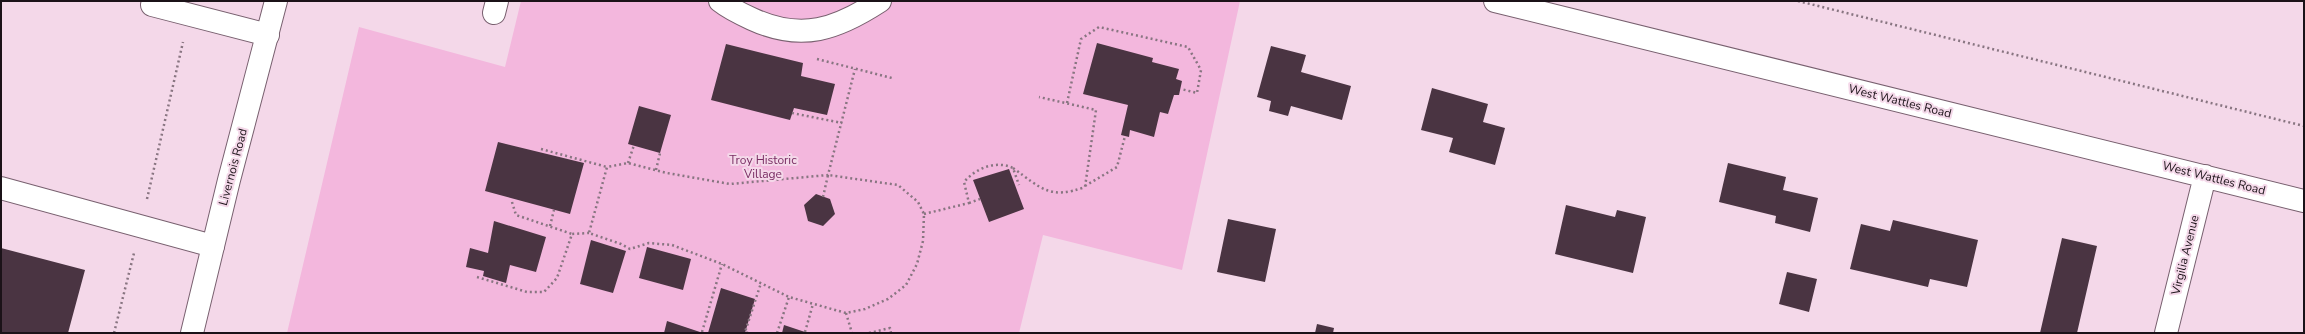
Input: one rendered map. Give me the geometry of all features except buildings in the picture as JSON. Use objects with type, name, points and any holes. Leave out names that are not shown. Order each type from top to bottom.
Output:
[{"type":"street","name":"Livernois Road","points":[[192,333],[276,1]]},
{"type":"street","points":[[720,1],[727,7],[760,23],[782,30],[806,32],[833,27],[857,16],[880,1]]},
{"type":"street","name":"West Wattles Road","points":[[1495,1],[2304,201]]},
{"type":"street","points":[[152,6],[268,35]]},
{"type":"street","name":"Virgilia Avenue","points":[[2166,333],[2205,176]]},
{"type":"street","points":[[1,188],[213,246]]},
{"type":"path","points":[[1798,1],[2304,126]]},
{"type":"path","points":[[1067,103],[1081,39],[1100,27],[1188,47],[1201,70],[1197,93],[1180,89]]},
{"type":"path","points":[[146,203],[184,39]]},
{"type":"path","points":[[814,58],[892,78]]},
{"type":"path","points":[[823,197],[855,69]]},
{"type":"path","points":[[1039,96],[1096,110],[1085,187]]},
{"type":"path","points":[[792,113],[842,124]]},
{"type":"path","points":[[969,204],[964,182],[971,173],[985,167],[1006,165],[1013,168],[1038,186],[1056,194],[1085,187],[1117,167],[1124,136]]},
{"type":"path","points":[[628,163],[634,145]]},
{"type":"path","points":[[512,202],[516,215],[572,234],[589,234],[621,244],[630,249],[650,242],[672,245],[722,264],[789,297],[846,312],[866,309],[888,299],[906,285],[917,264],[923,241],[924,214],[918,202],[898,185],[828,175],[730,184],[656,170],[628,163],[606,167],[541,149]]},
{"type":"path","points":[[656,170],[660,153]]},
{"type":"path","points":[[589,234],[606,167]]},
{"type":"path","points":[[1013,168],[1019,185]]},
{"type":"path","points":[[924,214],[969,204],[980,199]]},
{"type":"path","points":[[550,226],[554,210]]},
{"type":"path","points":[[477,277],[526,292],[544,292],[557,278],[572,234]]},
{"type":"path","points":[[114,333],[135,250]]},
{"type":"path","points":[[702,332],[722,264]]},
{"type":"path","points":[[748,333],[745,332],[761,283]]},
{"type":"path","points":[[777,333],[789,297]]},
{"type":"path","points":[[805,332],[813,304]]},
{"type":"path","points":[[846,312],[852,333]]},
{"type":"path","points":[[869,333],[890,328],[891,333]]},
{"type":"green space","name":"Troy Historic Village","points":[[521,1],[1240,1],[1182,270],[1043,235],[1019,333],[287,333],[359,27],[505,67]]}]
